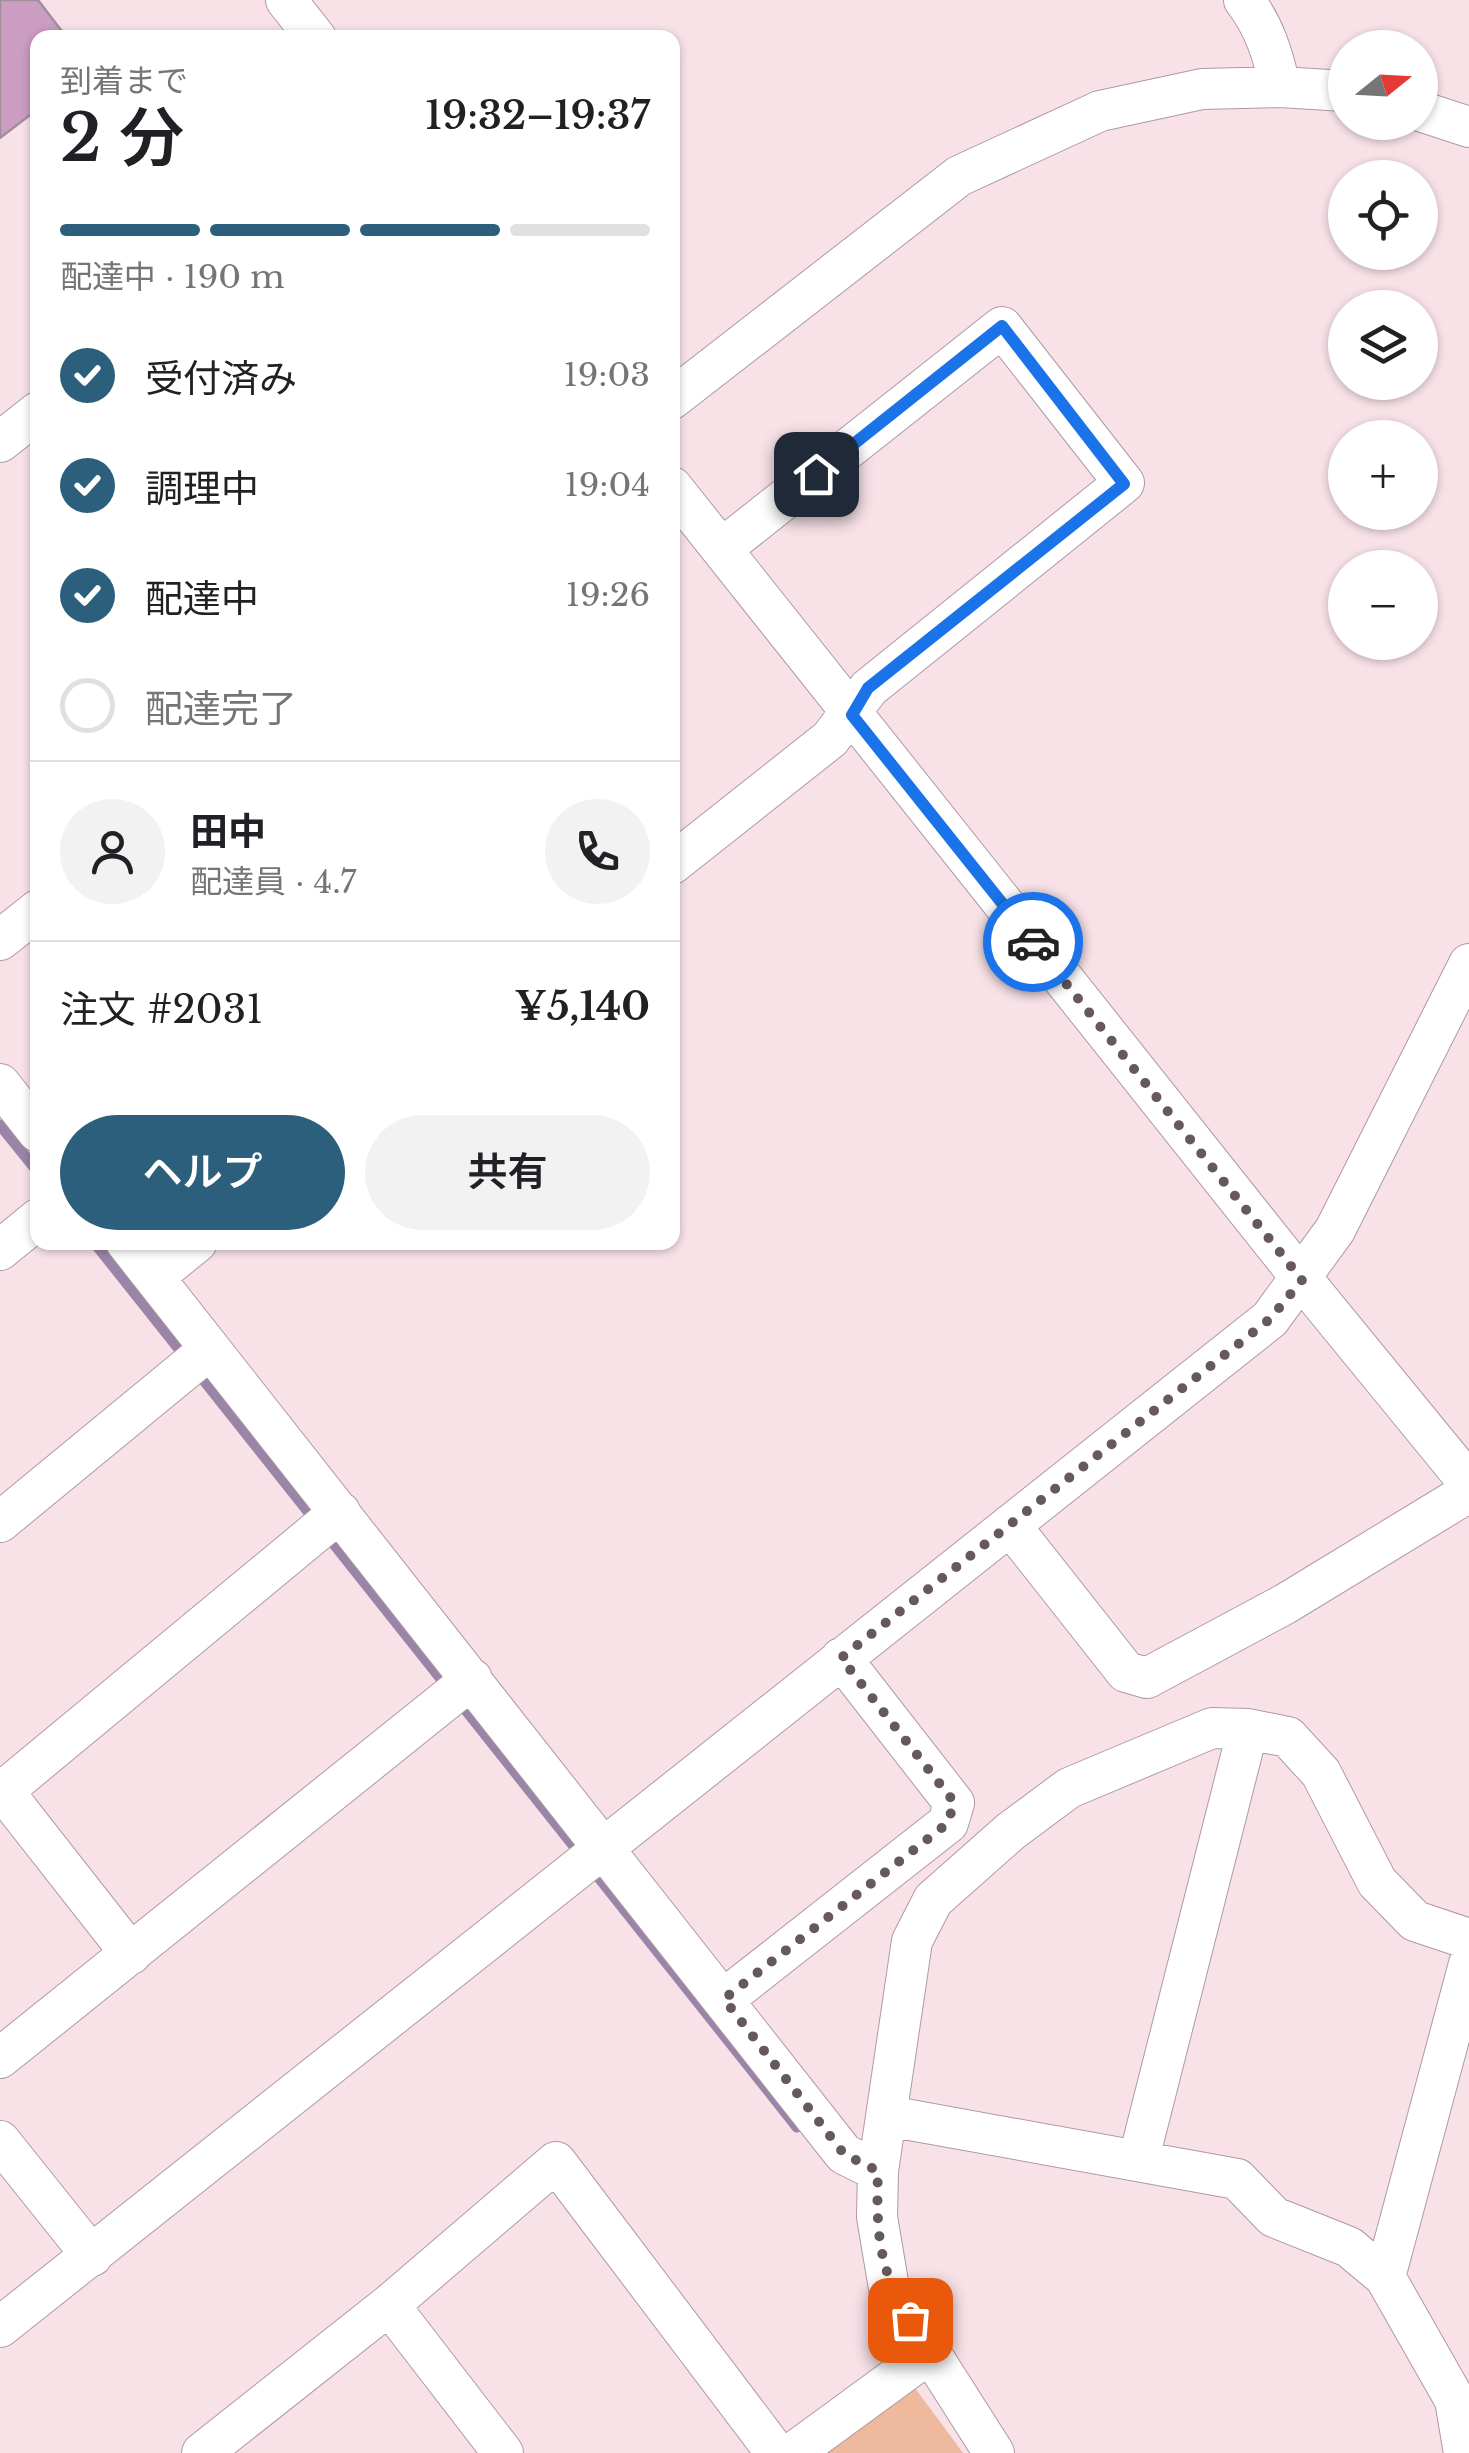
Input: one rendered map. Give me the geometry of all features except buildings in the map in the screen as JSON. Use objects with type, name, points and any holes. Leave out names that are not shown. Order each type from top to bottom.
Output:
[{"type":"street","points":[[286,0],[310,30]]},
{"type":"street","points":[[1244,0],[1272,51],[1280,87]]},
{"type":"street","points":[[680,393],[960,176],[1100,111],[1202,90],[1328,90]]},
{"type":"street","points":[[1438,117],[1469,127]]},
{"type":"street","points":[[680,858],[830,739],[852,715],[868,688],[1124,484],[1002,326],[724,547]]},
{"type":"street","points":[[0,442],[30,418]]},
{"type":"street","points":[[680,496],[1302,1280],[1469,1483]]},
{"type":"street","points":[[0,940],[30,916]]},
{"type":"street","points":[[0,2327],[1270,1319],[1335,1230],[1469,964]]},
{"type":"street","points":[[0,1084],[30,1122]]},
{"type":"street","points":[[0,1250],[30,1226]]},
{"type":"street","points":[[133,1250],[844,2154],[878,2171]]},
{"type":"street","points":[[154,1276],[187,1250]]},
{"type":"street","points":[[0,1522],[210,1349]]},
{"type":"street","points":[[1010,1525],[1126,1672],[1147,1678],[1285,1604],[1469,1492]]},
{"type":"street","points":[[131,1954],[2,1789],[340,1512]]},
{"type":"street","points":[[724,1999],[948,1823],[954,1802],[841,1658]]},
{"type":"street","points":[[0,2058],[472,1679]]},
{"type":"street","points":[[994,2453],[889,2288],[877,2217],[878,2171],[912,1941],[933,1900],[1011,1831],[1070,1788],[1212,1728],[1248,1729],[1288,1737],[1321,1773],[1377,1882],[1415,1921],[1469,1939]]},
{"type":"street","points":[[1139,2158],[1248,1729]]},
{"type":"street","points":[[1385,2277],[1469,1964]]},
{"type":"street","points":[[888,2116],[1139,2158],[1237,2179],[1274,2217],[1349,2247],[1385,2277],[1455,2400],[1464,2453]]},
{"type":"street","points":[[0,2141],[92,2256]]},
{"type":"street","points":[[219,2448],[556,2162],[776,2453]]},
{"type":"street","points":[[389,2305],[503,2453]]},
{"type":"street","points":[[793,2453],[932,2352]]},
{"type":"shaded area","points":[[915,2388],[963,2453],[826,2453]]},
{"type":"waterway","points":[[0,1125],[30,1162]]},
{"type":"waterway","points":[[100,1250],[797,2127]]},
{"type":"way so far","points":[[910,2320],[889,2288],[877,2217],[878,2171],[844,2154],[724,1999],[948,1823],[954,1802],[841,1658],[1270,1319],[1302,1280],[1033,942]]},
{"type":"route","points":[[816,474],[1002,326],[1124,484],[868,688],[852,715],[1033,942]]}]
